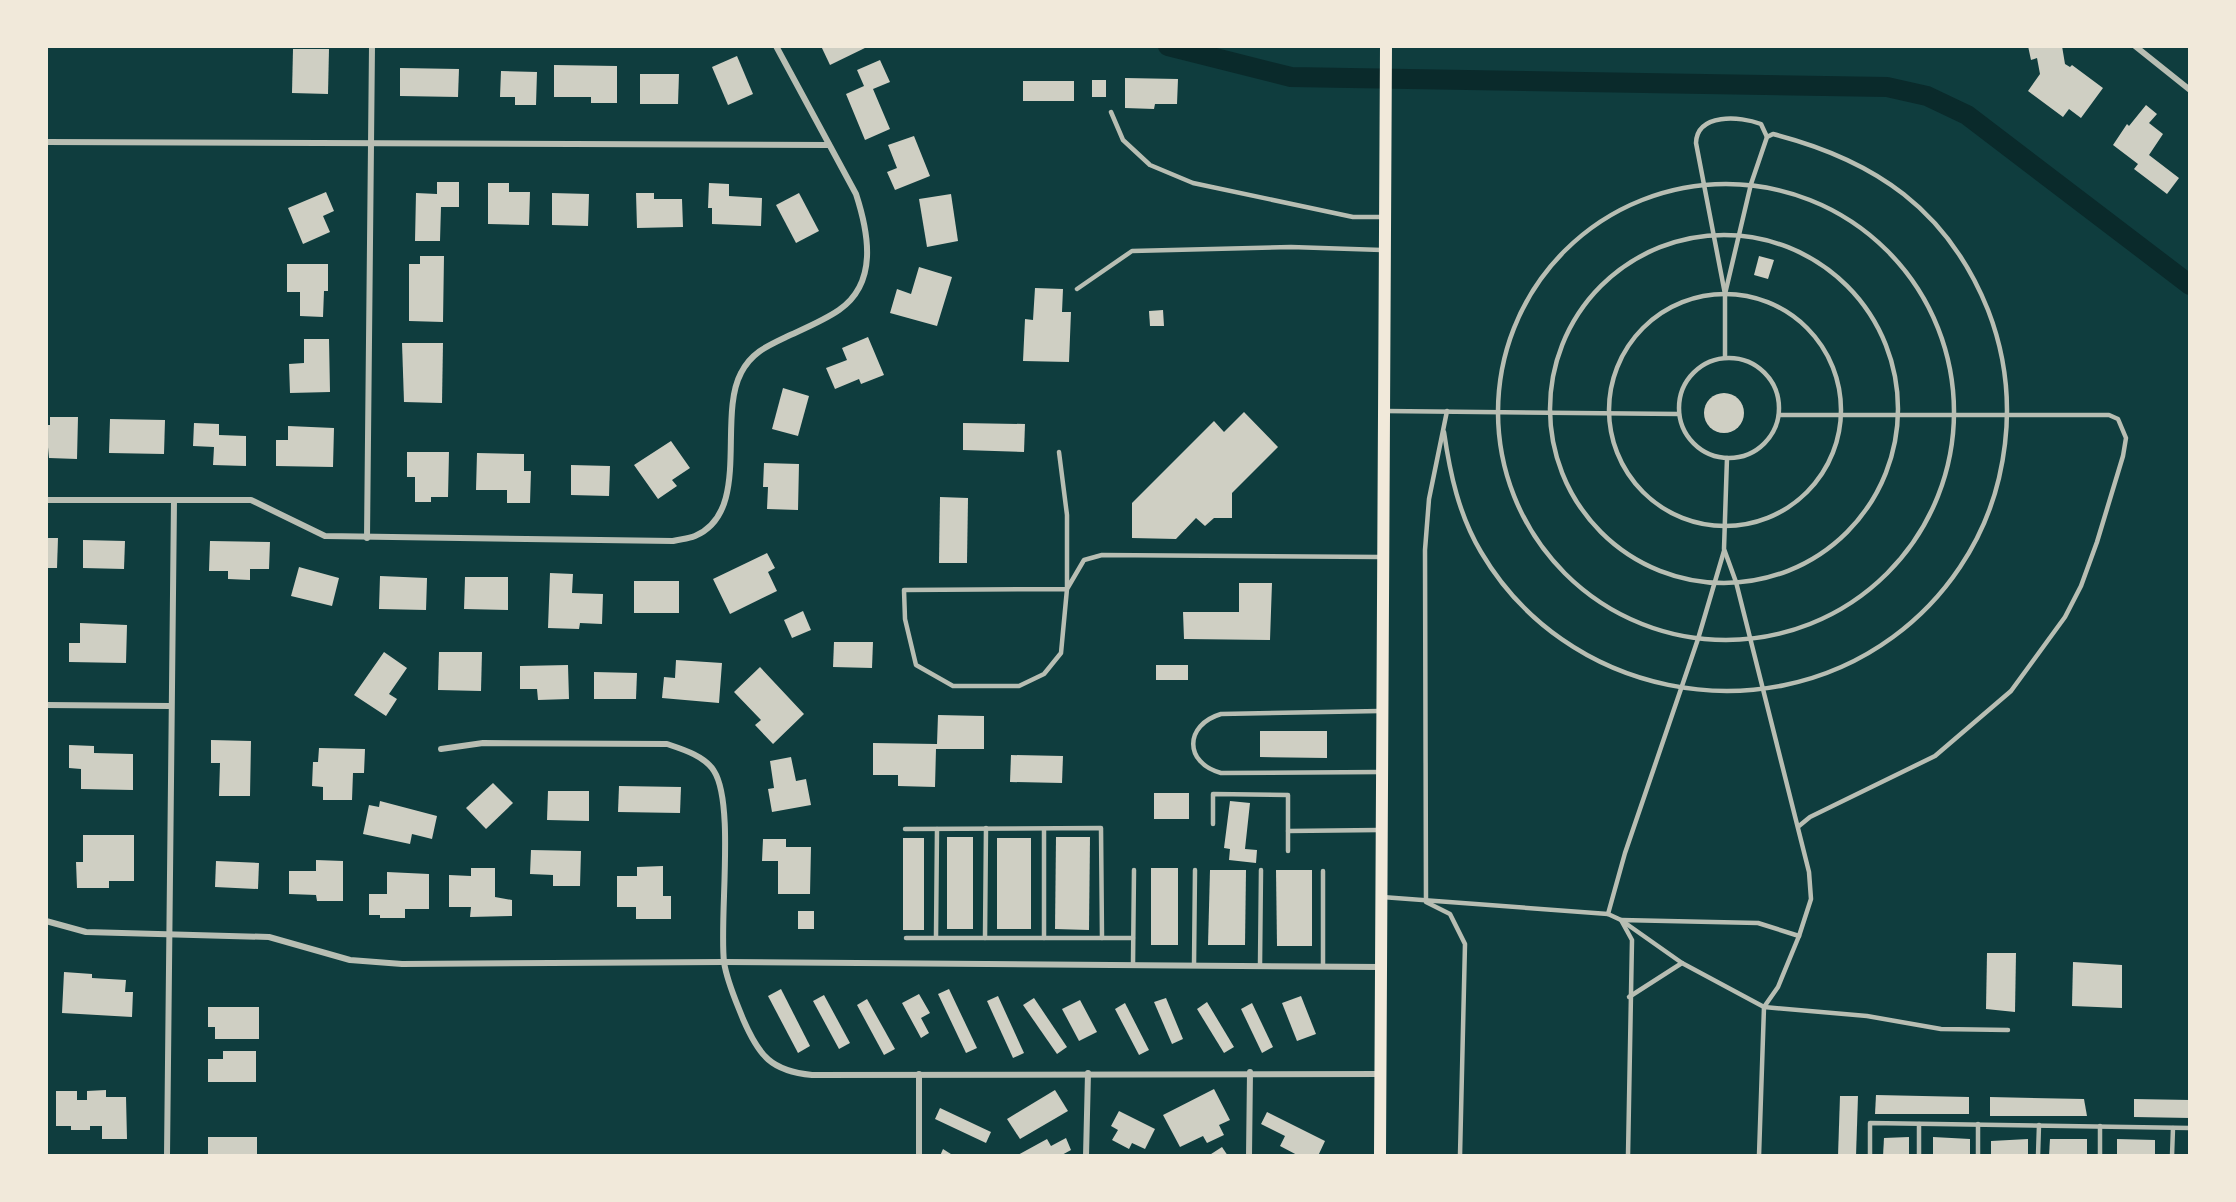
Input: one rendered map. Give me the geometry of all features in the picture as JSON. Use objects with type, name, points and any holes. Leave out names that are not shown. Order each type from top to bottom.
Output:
[{"type":"main road","points":[[1380,1155],[1386,46]]},
{"type":"street","points":[[367,538],[372,46]]},
{"type":"street","points":[[46,500],[251,500],[325,536],[673,541],[696,536],[718,518],[730,476],[730,406],[741,373],[758,350],[839,310],[858,291],[868,264],[862,212],[845,171],[776,46]]},
{"type":"street","points":[[2136,46],[2190,90]]},
{"type":"street","points":[[46,142],[829,145]]},
{"type":"street","points":[[167,1155],[174,500]]},
{"type":"street","points":[[46,705],[170,706]]},
{"type":"street","points":[[441,749],[483,743],[667,744],[691,752],[714,771],[723,804],[724,962],[732,991],[752,1041],[769,1062],[787,1072],[812,1075],[1250,1072],[1381,1074]]},
{"type":"street","points":[[46,921],[86,932],[268,937],[350,960],[402,964],[724,962],[1382,967]]},
{"type":"street","points":[[1249,1155],[1250,1072]]},
{"type":"street","points":[[1086,1155],[1088,1073]]},
{"type":"street","points":[[919,1074],[919,1155]]},
{"type":"lane","points":[[1112,112],[1123,140],[1150,165],[1193,183],[1353,217],[1385,217]]},
{"type":"lane","points":[[1725,357],[1725,294],[1703,183],[1696,132],[1702,126],[1719,120],[1751,120],[1761,124],[1767,137]]},
{"type":"lane","points":[[1444,432],[1450,473],[1463,513],[1481,551],[1504,586],[1565,643],[1592,659],[1640,680],[1681,689],[1737,693],[1765,690],[1804,682],[1842,668],[1877,649],[1901,631],[1937,597],[1962,566],[1981,531],[1996,494],[2005,455],[2008,415],[2003,360],[1995,328],[1979,287],[1956,249],[1928,215],[1894,186],[1857,162],[1816,145],[1773,134],[1767,137],[1750,184],[1725,294]]},
{"type":"lane","points":[[1703,183],[1750,184],[1786,190],[1858,226],[1899,263],[1930,309],[1949,361],[1955,416],[1949,463],[1934,507],[1902,557],[1878,583],[1840,611],[1796,630],[1751,639],[1698,639],[1652,629],[1620,614],[1570,581],[1539,545],[1516,504],[1501,459],[1497,412],[1501,370],[1512,329],[1531,292],[1557,258],[1588,230],[1624,208],[1663,193],[1703,183]]},
{"type":"lane","points":[[1713,236],[1738,237],[1776,243],[1798,252],[1833,274],[1856,296],[1883,338],[1891,360],[1896,384],[1898,416],[1892,457],[1883,480],[1867,508],[1840,539],[1800,566],[1777,575],[1714,583],[1662,571],[1641,562],[1606,537],[1578,503],[1567,484],[1553,443],[1550,412],[1553,377],[1558,356],[1577,316],[1590,299],[1622,269],[1640,257],[1681,241],[1713,236]]},
{"type":"lane","points":[[1077,289],[1132,251],[1291,247],[1385,250]]},
{"type":"lane","points":[[1725,294],[1748,296],[1771,303],[1791,314],[1809,329],[1824,348],[1834,369],[1840,392],[1842,415],[1837,444],[1825,471],[1806,494],[1782,512],[1755,523],[1725,527],[1695,523],[1668,512],[1643,494],[1621,461],[1613,443],[1608,413],[1611,382],[1623,354],[1641,329],[1665,310],[1684,302],[1725,294]]},
{"type":"lane","points":[[1725,357],[1754,364],[1765,374],[1774,386],[1779,415],[1775,429],[1756,451],[1727,458],[1700,450],[1682,428],[1679,414],[1680,398],[1685,382],[1708,361],[1725,357]]},
{"type":"lane","points":[[1384,411],[1679,414]]},
{"type":"lane","points":[[1426,902],[1425,549],[1429,499],[1447,411]]},
{"type":"lane","points":[[1779,415],[2109,415],[2118,419],[2123,426],[2126,438],[2123,456],[2097,542],[2065,617],[2011,691],[1935,756],[1810,817],[1799,826]]},
{"type":"lane","points":[[1059,452],[1067,515],[1067,589],[1061,653],[1044,674],[1019,686],[953,686],[916,664],[904,619],[904,590],[1067,589]]},
{"type":"lane","points":[[1608,914],[1625,853],[1698,639],[1724,549],[1727,458]]},
{"type":"lane","points":[[1724,549],[1736,582],[1799,826],[1809,872],[1811,899],[1778,987],[1764,1007],[1759,1155]]},
{"type":"lane","points":[[1067,589],[1084,560],[1102,555],[1384,557]]},
{"type":"lane","points":[[1382,772],[1221,773],[1205,767],[1194,749],[1193,739],[1197,728],[1206,718],[1221,714],[1383,711]]},
{"type":"lane","points":[[1213,825],[1213,794],[1288,795],[1288,851]]},
{"type":"lane","points":[[985,938],[986,828]]},
{"type":"lane","points":[[905,829],[1101,828],[1102,938]]},
{"type":"lane","points":[[936,938],[937,829]]},
{"type":"lane","points":[[1044,829],[1044,938]]},
{"type":"lane","points":[[1288,831],[1382,831]]},
{"type":"lane","points":[[1133,964],[1134,870]]},
{"type":"lane","points":[[1194,964],[1195,870]]},
{"type":"lane","points":[[1260,965],[1261,870]]},
{"type":"lane","points":[[1323,871],[1323,966]]},
{"type":"lane","points":[[1382,897],[1608,914],[1621,920],[1682,963],[1764,1007],[1867,1016],[1941,1029],[2008,1030]]},
{"type":"lane","points":[[1426,902],[1450,914],[1465,944],[1460,1155]]},
{"type":"lane","points":[[1621,920],[1758,923],[1799,936]]},
{"type":"lane","points":[[1621,920],[1632,940],[1629,997],[1628,1155]]},
{"type":"lane","points":[[906,938],[1133,938]]},
{"type":"lane","points":[[1629,997],[1682,963]]},
{"type":"lane","points":[[1870,1155],[1870,1123],[2190,1128]]},
{"type":"lane","points":[[1919,1124],[1919,1155]]},
{"type":"lane","points":[[1978,1124],[1978,1155]]},
{"type":"lane","points":[[2038,1155],[2039,1125]]},
{"type":"lane","points":[[2100,1126],[2100,1155]]},
{"type":"lane","points":[[2172,1155],[2173,1128]]},
{"type":"building","points":[[821,46],[869,46],[830,65]]},
{"type":"building","points":[[2028,46],[2062,46],[2065,64],[2070,67],[2072,65],[2103,88],[2081,118],[2069,109],[2063,117],[2028,91],[2040,74],[2037,58],[2031,60]]},
{"type":"building","points":[[293,49],[329,49],[328,94],[292,93]]},
{"type":"building","points":[[737,56],[753,94],[728,105],[712,67]]},
{"type":"building","points":[[880,60],[890,82],[873,89],[890,129],[865,140],[846,94],[864,86],[857,70]]},
{"type":"building","points":[[554,65],[617,66],[617,103],[591,103],[591,97],[554,97]]},
{"type":"building","points":[[400,68],[459,69],[458,97],[400,96]]},
{"type":"building","points":[[501,71],[537,72],[536,105],[515,105],[515,97],[500,97]]},
{"type":"building","points":[[640,74],[679,74],[678,104],[640,104]]},
{"type":"building","points":[[1125,78],[1178,79],[1177,104],[1155,104],[1154,109],[1125,108]]},
{"type":"building","points":[[1092,80],[1106,80],[1106,97],[1092,97]]},
{"type":"building","points":[[1023,81],[1074,81],[1074,101],[1023,101]]},
{"type":"building","points":[[2146,105],[2157,114],[2149,123],[2163,134],[2149,155],[2179,178],[2167,194],[2134,169],[2138,164],[2113,145],[2127,124],[2129,126]]},
{"type":"building","points":[[914,136],[930,176],[895,190],[887,172],[897,168],[888,145]]},
{"type":"building","points":[[437,182],[459,182],[459,207],[441,207],[440,241],[415,241],[416,193],[437,194]]},
{"type":"building","points":[[488,183],[509,183],[509,192],[530,192],[529,225],[488,224]]},
{"type":"building","points":[[709,183],[729,184],[729,196],[762,198],[761,226],[712,224],[712,208],[708,208]]},
{"type":"building","points":[[326,192],[334,211],[323,216],[330,232],[303,244],[288,208]]},
{"type":"building","points":[[552,193],[589,194],[588,226],[552,225]]},
{"type":"building","points":[[636,193],[654,193],[654,199],[682,199],[683,227],[637,228]]},
{"type":"building","points":[[799,193],[819,231],[796,243],[776,205]]},
{"type":"building","points":[[951,194],[958,241],[927,247],[919,199]]},
{"type":"building","points":[[420,256],[444,256],[443,322],[409,321],[409,264],[420,264]]},
{"type":"building","points":[[1759,256],[1774,260],[1768,279],[1754,275]]},
{"type":"building","points":[[287,264],[328,264],[328,291],[324,291],[323,317],[300,316],[300,292],[287,292]]},
{"type":"building","points":[[919,267],[952,277],[937,326],[890,313],[897,289],[911,294]]},
{"type":"building","points":[[1035,288],[1063,289],[1062,312],[1071,312],[1069,362],[1023,361],[1025,319],[1033,320]]},
{"type":"building","points":[[1163,310],[1164,326],[1150,326],[1149,311]]},
{"type":"building","points":[[868,337],[884,375],[861,384],[859,379],[835,389],[826,368],[847,360],[842,348]]},
{"type":"building","points":[[304,339],[329,339],[330,392],[290,393],[289,364],[304,363]]},
{"type":"building","points":[[402,343],[443,343],[442,403],[404,402]]},
{"type":"building","points":[[783,388],[809,396],[798,436],[772,429]]},
{"type":"building","points":[[1724,393],[1738,399],[1744,413],[1738,427],[1724,433],[1710,427],[1704,413],[1710,399]]},
{"type":"building","points":[[1244,412],[1278,447],[1232,493],[1232,518],[1214,518],[1205,526],[1196,518],[1176,539],[1132,538],[1132,503],[1214,421],[1224,432]]},
{"type":"building","points":[[50,417],[78,417],[77,459],[49,458],[46,425],[50,425]]},
{"type":"building","points":[[110,419],[165,420],[164,454],[109,453]]},
{"type":"building","points":[[194,423],[219,424],[219,435],[246,436],[246,466],[213,465],[214,447],[193,446]]},
{"type":"building","points":[[963,423],[1025,424],[1024,452],[963,450]]},
{"type":"building","points":[[288,426],[334,428],[333,467],[276,466],[276,440],[288,440]]},
{"type":"building","points":[[671,441],[690,468],[672,480],[677,486],[658,499],[634,465]]},
{"type":"building","points":[[407,452],[449,452],[448,497],[431,497],[431,502],[415,502],[415,477],[407,477]]},
{"type":"building","points":[[477,453],[524,454],[524,471],[531,471],[530,503],[507,503],[507,490],[476,490]]},
{"type":"building","points":[[764,463],[799,464],[798,510],[767,509],[768,487],[763,487]]},
{"type":"building","points":[[571,465],[610,466],[609,496],[571,495]]},
{"type":"building","points":[[940,497],[968,498],[967,563],[939,563]]},
{"type":"building","points":[[46,538],[58,538],[57,568],[46,568]]},
{"type":"building","points":[[83,540],[125,541],[124,569],[83,568]]},
{"type":"building","points":[[210,541],[270,542],[269,569],[250,569],[250,580],[228,579],[228,571],[209,571]]},
{"type":"building","points":[[767,553],[775,568],[768,572],[777,591],[730,614],[713,579]]},
{"type":"building","points":[[299,567],[339,578],[332,606],[291,596]]},
{"type":"building","points":[[550,573],[573,574],[572,593],[603,594],[602,624],[580,623],[579,629],[548,628]]},
{"type":"building","points":[[380,576],[427,578],[426,610],[379,609]]},
{"type":"building","points":[[465,577],[508,577],[508,610],[464,609]]},
{"type":"building","points":[[634,581],[679,581],[679,613],[634,613]]},
{"type":"building","points":[[1239,583],[1272,583],[1270,640],[1184,639],[1183,612],[1239,612]]},
{"type":"building","points":[[803,611],[811,630],[792,638],[784,620]]},
{"type":"building","points":[[80,623],[127,625],[126,663],[69,662],[69,643],[80,643]]},
{"type":"building","points":[[834,642],[873,642],[872,668],[833,667]]},
{"type":"building","points":[[384,652],[407,668],[389,694],[397,699],[386,716],[354,695]]},
{"type":"building","points":[[439,652],[482,652],[481,691],[438,690]]},
{"type":"building","points":[[676,660],[722,663],[719,703],[662,698],[664,677],[675,678]]},
{"type":"building","points":[[568,665],[569,699],[538,700],[537,689],[520,689],[520,666]]},
{"type":"building","points":[[1156,665],[1188,665],[1188,680],[1156,680]]},
{"type":"building","points":[[760,667],[804,714],[773,744],[755,725],[761,720],[734,692]]},
{"type":"building","points":[[594,672],[637,673],[636,699],[594,699]]},
{"type":"building","points":[[938,715],[984,716],[984,749],[936,749],[935,787],[898,786],[898,775],[873,775],[873,743],[937,744]]},
{"type":"building","points":[[1260,731],[1327,731],[1327,758],[1260,757]]},
{"type":"building","points":[[211,740],[251,741],[250,796],[219,796],[220,763],[211,763]]},
{"type":"building","points":[[69,745],[94,746],[94,753],[133,754],[133,790],[81,789],[81,769],[69,768]]},
{"type":"building","points":[[319,748],[365,749],[364,773],[353,773],[352,800],[323,800],[323,787],[312,786],[313,762],[318,762]]},
{"type":"building","points":[[1011,755],[1063,756],[1062,783],[1010,782]]},
{"type":"building","points":[[791,757],[796,781],[806,779],[811,805],[772,812],[768,789],[774,788],[770,761]]},
{"type":"building","points":[[493,783],[513,803],[486,829],[466,808]]},
{"type":"building","points":[[619,786],[681,787],[680,813],[618,812]]},
{"type":"building","points":[[548,791],[589,791],[589,821],[547,820]]},
{"type":"building","points":[[1154,793],[1189,793],[1189,819],[1154,819]]},
{"type":"building","points":[[380,801],[437,816],[432,839],[412,834],[410,844],[363,834],[369,805],[379,807]]},
{"type":"building","points":[[1230,801],[1250,803],[1245,849],[1257,850],[1256,863],[1229,860],[1230,849],[1224,848]]},
{"type":"building","points":[[83,835],[134,835],[134,881],[109,881],[109,888],[77,888],[76,862],[83,862]]},
{"type":"building","points":[[947,837],[973,837],[973,929],[947,929]]},
{"type":"building","points":[[1056,837],[1090,837],[1089,930],[1055,929]]},
{"type":"building","points":[[903,838],[924,838],[924,930],[903,930]]},
{"type":"building","points":[[997,838],[1031,838],[1031,929],[997,929]]},
{"type":"building","points":[[763,839],[786,839],[786,847],[811,847],[810,894],[778,894],[778,861],[762,861]]},
{"type":"building","points":[[531,850],[581,851],[580,886],[553,886],[553,875],[530,874]]},
{"type":"building","points":[[316,860],[343,861],[343,901],[317,901],[316,895],[289,894],[289,871],[316,871]]},
{"type":"building","points":[[216,861],[259,863],[258,889],[215,887]]},
{"type":"building","points":[[663,866],[663,896],[671,896],[671,919],[636,919],[636,907],[617,907],[617,876],[637,876],[637,867]]},
{"type":"building","points":[[471,868],[495,868],[495,897],[512,900],[512,916],[470,917],[471,907],[449,907],[449,875],[471,876]]},
{"type":"building","points":[[1151,868],[1178,868],[1178,945],[1151,945]]},
{"type":"building","points":[[1210,870],[1246,870],[1245,945],[1208,945]]},
{"type":"building","points":[[1276,870],[1312,870],[1312,946],[1277,946]]},
{"type":"building","points":[[387,872],[429,874],[429,909],[405,909],[405,918],[380,918],[380,915],[369,915],[369,894],[387,894]]},
{"type":"building","points":[[798,911],[814,911],[814,929],[798,929]]},
{"type":"building","points":[[1987,953],[2016,953],[2015,1012],[1986,1009]]},
{"type":"building","points":[[2073,962],[2122,965],[2122,1008],[2072,1006]]},
{"type":"building","points":[[64,972],[92,974],[92,978],[126,980],[125,992],[133,992],[132,1017],[62,1013]]},
{"type":"building","points":[[781,989],[810,1046],[798,1053],[768,996]]},
{"type":"building","points":[[949,989],[977,1048],[966,1053],[938,994]]},
{"type":"building","points":[[919,994],[930,1013],[921,1018],[929,1033],[921,1038],[902,1003]]},
{"type":"building","points":[[824,995],[850,1043],[839,1049],[813,1001]]},
{"type":"building","points":[[998,996],[1024,1053],[1013,1058],[987,1001]]},
{"type":"building","points":[[1301,996],[1316,1034],[1297,1041],[1282,1003]]},
{"type":"building","points":[[1034,998],[1067,1047],[1057,1054],[1023,1005]]},
{"type":"building","points":[[1166,998],[1183,1039],[1172,1044],[1154,1002]]},
{"type":"building","points":[[867,999],[895,1049],[884,1055],[857,1005]]},
{"type":"building","points":[[1080,1000],[1097,1032],[1079,1041],[1062,1009]]},
{"type":"building","points":[[1207,1002],[1234,1047],[1224,1053],[1197,1009]]},
{"type":"building","points":[[1125,1003],[1149,1050],[1139,1055],[1115,1009]]},
{"type":"building","points":[[1252,1003],[1273,1047],[1262,1053],[1241,1009]]},
{"type":"building","points":[[208,1007],[259,1007],[259,1039],[215,1039],[215,1027],[208,1027]]},
{"type":"building","points":[[223,1051],[256,1051],[256,1082],[208,1082],[208,1059],[223,1059]]},
{"type":"building","points":[[1214,1089],[1230,1120],[1219,1125],[1224,1135],[1207,1143],[1203,1136],[1180,1147],[1163,1115]]},
{"type":"building","points":[[106,1090],[106,1097],[126,1097],[127,1139],[102,1139],[102,1126],[90,1126],[90,1130],[71,1130],[71,1126],[56,1126],[56,1091],[77,1091],[77,1100],[87,1100],[87,1091]]},
{"type":"building","points":[[1055,1090],[1068,1111],[1020,1139],[1007,1119]]},
{"type":"building","points":[[1876,1095],[1969,1097],[1969,1114],[1875,1114]]},
{"type":"building","points":[[1840,1096],[1858,1096],[1856,1156],[1838,1156]]},
{"type":"building","points":[[1990,1097],[2084,1099],[2087,1116],[1990,1116]]},
{"type":"building","points":[[2134,1099],[2190,1100],[2190,1118],[2134,1117]]},
{"type":"building","points":[[940,1108],[991,1132],[986,1143],[935,1119]]},
{"type":"building","points":[[1119,1111],[1155,1129],[1145,1149],[1132,1143],[1129,1149],[1112,1140],[1118,1130],[1111,1126]]},
{"type":"building","points":[[1267,1112],[1325,1141],[1318,1156],[1299,1156],[1280,1146],[1285,1136],[1261,1124]]},
{"type":"building","points":[[208,1137],[257,1137],[257,1156],[208,1156]]},
{"type":"building","points":[[1909,1137],[1909,1156],[1883,1156],[1884,1138]]},
{"type":"building","points":[[1933,1137],[1970,1139],[1970,1156],[1933,1156]]},
{"type":"building","points":[[1066,1138],[1071,1150],[1060,1156],[1016,1156],[1047,1139],[1051,1146]]},
{"type":"building","points":[[2028,1139],[2028,1156],[1991,1156],[1991,1141]]},
{"type":"building","points":[[2050,1139],[2087,1139],[2087,1156],[2049,1156]]},
{"type":"building","points":[[2117,1139],[2155,1140],[2155,1156],[2117,1156]]},
{"type":"building","points":[[1222,1147],[1228,1156],[1208,1156]]},
{"type":"building","points":[[943,1149],[954,1156],[940,1156]]},
{"type":"waterway","points":[[1168,46],[1291,77],[1887,87],[1927,96],[1967,115],[2190,285]]}]
